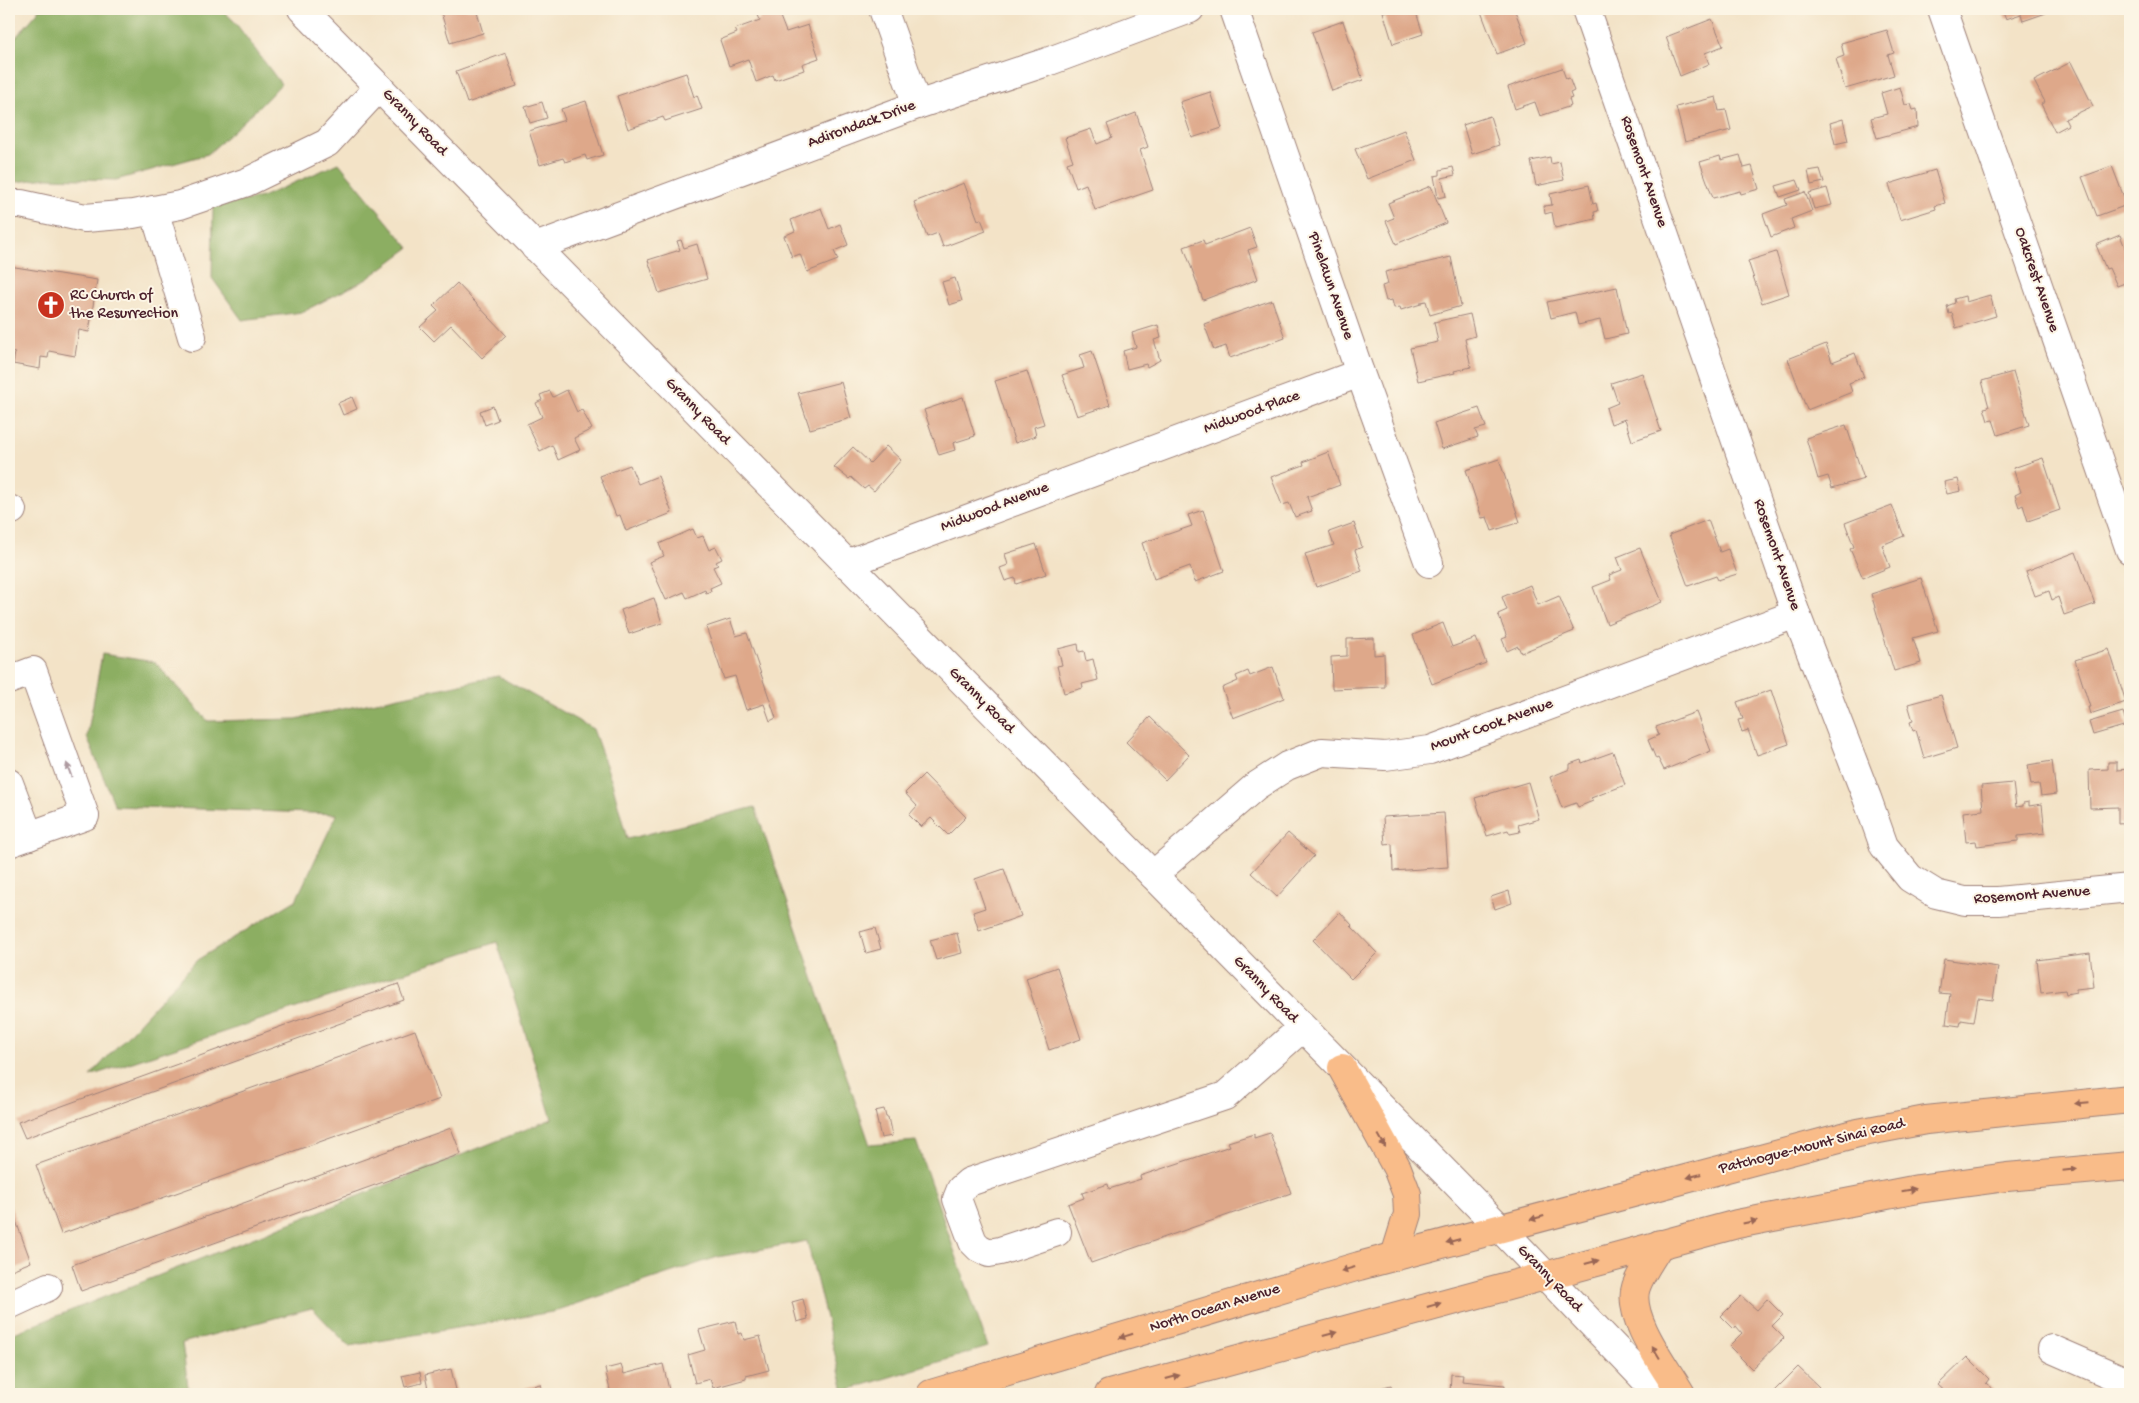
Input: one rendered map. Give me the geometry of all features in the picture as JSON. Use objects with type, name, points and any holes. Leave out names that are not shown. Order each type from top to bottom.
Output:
[{"type":"highway","points":[[1342,1068],[1403,1179],[1408,1194],[1408,1214],[1395,1256]]},
{"type":"highway","name":"Patchogue-Mount Sinai Road","points":[[1500,1228],[1858,1133],[1926,1120],[2130,1099]]},
{"type":"highway","points":[[1109,1394],[1746,1222],[1918,1189],[2007,1176],[2130,1166]]},
{"type":"highway","name":"North Ocean Avenue","points":[[931,1394],[1094,1346],[1225,1304],[1500,1228]]},
{"type":"highway","points":[[1660,1244],[1641,1274],[1633,1301],[1639,1324],[1681,1394]]},
{"type":"street","name":"Granny Road","points":[[302,9],[1500,1228],[1659,1394]]},
{"type":"street","points":[[884,9],[917,105]]},
{"type":"street","name":"Adirondack Drive","points":[[535,247],[917,105],[1048,62],[1190,9]]},
{"type":"street","name":"Pinelawn Avenue","points":[[1234,9],[1360,373],[1429,563]]},
{"type":"street","name":"Rosemont Avenue","points":[[1586,9],[1796,614],[1884,846],[1910,878],[1936,894],[1965,901],[1998,900],[2130,888]]},
{"type":"street","name":"Oakcrest Avenue","points":[[1942,9],[2130,550]]},
{"type":"street","points":[[9,204],[21,204],[85,218],[180,205],[247,182],[327,143],[379,87]]},
{"type":"street","points":[[154,210],[192,336]]},
{"type":"street","name":"Midwood Place","points":[[1144,452],[1360,373]]},
{"type":"street","name":"Midwood Avenue","points":[[846,564],[1144,452]]},
{"type":"street","name":"Mount Cook Avenue","points":[[1153,875],[1256,786],[1287,766],[1322,752],[1385,756],[1430,750],[1796,614]]},
{"type":"street","points":[[9,680],[33,671],[85,816],[19,840],[9,783]]},
{"type":"street","points":[[1057,1232],[989,1253],[972,1242],[957,1198],[961,1189],[969,1182],[1225,1096],[1302,1028]]},
{"type":"street","points":[[9,1305],[48,1287]]},
{"type":"street","points":[[2052,1349],[2130,1384]]},
{"type":"green space","points":[[38,9],[221,9],[234,21],[281,84],[208,154],[116,180],[47,178],[9,183],[9,45],[38,12]]},
{"type":"green space","points":[[339,163],[409,248],[367,279],[302,312],[242,320],[212,278],[213,207],[262,197]]},
{"type":"green space","points":[[102,654],[155,662],[208,721],[296,719],[498,676],[593,729],[612,782],[627,839],[755,807],[870,1145],[916,1141],[988,1347],[844,1391],[807,1241],[718,1257],[552,1312],[349,1346],[312,1308],[182,1343],[189,1394],[9,1394],[9,1335],[552,1119],[497,942],[90,1076],[197,960],[296,900],[337,814],[115,806],[87,737]]},
{"type":"building","points":[[440,9],[476,9],[483,33],[450,43]]},
{"type":"building","points":[[777,9],[786,32],[808,25],[819,58],[802,64],[804,70],[775,80],[773,75],[756,82],[748,59],[729,66],[720,40],[737,33],[735,29],[760,20],[758,15]]},
{"type":"building","points":[[1395,9],[1415,9],[1423,34],[1393,44],[1383,12]]},
{"type":"building","points":[[1480,9],[1522,9],[1515,11],[1527,43],[1497,54]]},
{"type":"building","points":[[2002,9],[2044,9],[2046,13],[2023,21],[2021,14],[2006,19]]},
{"type":"building","points":[[1712,19],[1723,46],[1705,53],[1709,64],[1680,76],[1666,37]]},
{"type":"building","points":[[1343,21],[1363,80],[1332,91],[1312,32]]},
{"type":"building","points":[[1887,30],[1894,53],[1888,55],[1894,75],[1845,89],[1836,59],[1844,56],[1841,43]]},
{"type":"building","points":[[506,53],[517,86],[467,103],[456,71]]},
{"type":"building","points":[[2071,62],[2093,106],[2065,119],[2068,125],[2055,132],[2041,104],[2045,102],[2034,81]]},
{"type":"building","points":[[1562,68],[1566,79],[1569,78],[1574,91],[1570,93],[1572,98],[1569,99],[1571,106],[1540,116],[1535,102],[1515,109],[1508,87]]},
{"type":"building","points":[[686,73],[694,97],[697,95],[702,109],[665,121],[663,117],[628,129],[617,96]]},
{"type":"building","points":[[1900,87],[1905,105],[1911,104],[1913,110],[1917,109],[1918,127],[1877,138],[1871,118],[1887,114],[1881,93]]},
{"type":"building","points":[[1210,92],[1222,128],[1192,138],[1180,102]]},
{"type":"building","points":[[1716,97],[1719,111],[1726,110],[1731,130],[1685,142],[1676,107]]},
{"type":"building","points":[[586,101],[603,155],[587,160],[585,155],[565,162],[563,158],[540,165],[529,131],[565,120],[561,109]]},
{"type":"building","points":[[542,102],[547,118],[530,123],[525,107]]},
{"type":"building","points":[[1136,113],[1148,147],[1140,150],[1153,190],[1095,210],[1086,184],[1076,188],[1067,163],[1073,161],[1065,138],[1091,129],[1097,144],[1112,138],[1107,124]]},
{"type":"building","points":[[1490,116],[1499,145],[1472,154],[1463,125]]},
{"type":"building","points":[[1843,119],[1848,141],[1835,144],[1830,123]]},
{"type":"building","points":[[1404,130],[1416,160],[1367,179],[1355,149]]},
{"type":"building","points":[[1740,155],[1744,168],[1752,166],[1759,189],[1741,194],[1740,191],[1713,198],[1700,162],[1720,156],[1721,160]]},
{"type":"building","points":[[1550,157],[1551,164],[1560,162],[1564,180],[1536,186],[1531,161]]},
{"type":"building","points":[[2112,166],[2127,205],[2097,216],[2082,177]]},
{"type":"building","points":[[1453,167],[1455,175],[1442,178],[1446,196],[1438,198],[1434,176],[1440,175],[1440,170]]},
{"type":"building","points":[[1820,169],[1824,182],[1811,185],[1808,171]]},
{"type":"building","points":[[1935,170],[1945,203],[1935,206],[1936,209],[1900,220],[1889,184]]},
{"type":"building","points":[[1797,180],[1801,190],[1780,197],[1776,186]]},
{"type":"building","points":[[964,183],[978,220],[981,219],[986,231],[943,247],[938,233],[927,237],[914,202]]},
{"type":"building","points":[[1589,185],[1593,204],[1596,203],[1598,211],[1594,212],[1595,219],[1555,228],[1552,212],[1545,214],[1544,206],[1552,205],[1550,194]]},
{"type":"building","points":[[1431,186],[1446,223],[1396,244],[1386,221],[1394,218],[1388,203]]},
{"type":"building","points":[[1827,188],[1832,205],[1814,209],[1809,193]]},
{"type":"building","points":[[1805,192],[1812,211],[1791,219],[1794,228],[1771,237],[1763,214],[1787,205],[1785,199]]},
{"type":"building","points":[[821,208],[829,229],[840,224],[848,245],[834,251],[838,260],[807,272],[800,254],[792,257],[784,236],[795,231],[791,220]]},
{"type":"building","points":[[1250,228],[1257,247],[1248,250],[1258,279],[1203,300],[1184,247],[1203,240],[1205,245]]},
{"type":"building","points":[[2120,235],[2126,250],[2130,248],[2130,281],[2117,286],[2109,268],[2106,269],[2096,245]]},
{"type":"building","points":[[681,240],[684,248],[697,244],[707,279],[659,293],[648,260],[680,250],[677,241]]},
{"type":"building","points":[[1776,252],[1789,294],[1762,303],[1748,261]]},
{"type":"building","points":[[1451,257],[1461,306],[1430,315],[1426,301],[1401,310],[1400,307],[1394,308],[1392,300],[1386,301],[1382,286],[1388,284],[1385,272]]},
{"type":"building","name":"RC Church of the Resurrection","points":[[9,266],[97,280],[89,332],[79,330],[75,356],[49,351],[48,358],[41,357],[40,369],[13,364],[15,353],[9,352]]},
{"type":"building","points":[[955,278],[962,301],[949,305],[942,282]]},
{"type":"building","points":[[457,283],[506,335],[482,358],[451,325],[434,341],[420,327],[438,311],[433,306]]},
{"type":"building","points":[[1617,287],[1627,334],[1605,339],[1600,320],[1578,325],[1575,312],[1551,318],[1547,302]]},
{"type":"building","points":[[1990,295],[1996,316],[1956,328],[1952,313],[1949,314],[1947,306],[1955,303],[1954,299],[1965,296],[1966,302]]},
{"type":"building","points":[[1272,300],[1285,338],[1230,358],[1226,346],[1214,350],[1204,324]]},
{"type":"building","points":[[1470,314],[1475,336],[1465,339],[1471,367],[1454,371],[1455,373],[1418,381],[1410,348],[1438,342],[1434,322]]},
{"type":"building","points":[[1158,325],[1161,338],[1154,340],[1160,360],[1147,367],[1146,364],[1127,369],[1123,351],[1136,347],[1132,333]]},
{"type":"building","points":[[1826,344],[1832,362],[1855,353],[1864,377],[1849,383],[1852,392],[1807,410],[1788,359]]},
{"type":"building","points":[[1092,351],[1110,405],[1077,416],[1062,375],[1084,368],[1080,355]]},
{"type":"building","points":[[1027,371],[1044,424],[1034,427],[1036,436],[1015,443],[995,381]]},
{"type":"building","points":[[2013,372],[2029,425],[1998,435],[1993,420],[1988,421],[1984,408],[1989,407],[1982,381]]},
{"type":"building","points":[[1642,373],[1661,431],[1632,441],[1625,419],[1611,424],[1606,408],[1618,403],[1611,383]]},
{"type":"building","points":[[841,382],[851,418],[810,429],[798,393]]},
{"type":"building","points":[[567,390],[577,412],[582,410],[592,429],[574,438],[580,450],[558,460],[552,445],[540,451],[527,424],[542,417],[536,403],[542,400],[540,395],[550,391],[553,397]]},
{"type":"building","points":[[352,397],[357,409],[343,415],[338,403]]},
{"type":"building","points":[[963,397],[975,436],[953,443],[955,450],[939,455],[924,410]]},
{"type":"building","points":[[493,406],[498,420],[485,425],[480,411]]},
{"type":"building","points":[[1479,408],[1486,427],[1475,430],[1478,437],[1442,449],[1434,423]]},
{"type":"building","points":[[1846,425],[1864,479],[1832,488],[1828,476],[1818,479],[1806,438]]},
{"type":"building","points":[[886,446],[901,460],[874,491],[868,486],[864,489],[851,477],[849,479],[834,467],[853,447],[870,463]]},
{"type":"building","points":[[1328,452],[1340,485],[1307,497],[1312,511],[1295,517],[1289,503],[1282,505],[1271,477],[1304,465],[1303,462]]},
{"type":"building","points":[[2043,458],[2060,510],[2028,521],[2023,505],[2019,507],[2015,495],[2021,492],[2013,468]]},
{"type":"building","points":[[1499,459],[1520,522],[1492,531],[1487,517],[1482,518],[1466,470]]},
{"type":"building","points":[[630,465],[638,484],[658,476],[672,513],[626,531],[620,515],[616,516],[600,476]]},
{"type":"building","points":[[1958,479],[1961,491],[1947,494],[1944,482]]},
{"type":"building","points":[[1892,505],[1904,536],[1882,545],[1890,567],[1863,578],[1850,549],[1854,547],[1845,523]]},
{"type":"building","points":[[1203,510],[1224,571],[1195,582],[1190,566],[1154,579],[1142,543],[1192,526],[1188,515]]},
{"type":"building","points":[[1708,520],[1720,552],[1728,549],[1737,574],[1718,580],[1716,576],[1688,586],[1669,535]]},
{"type":"building","points":[[1354,523],[1362,547],[1355,550],[1362,571],[1316,587],[1305,554],[1334,545],[1329,532]]},
{"type":"building","points":[[693,529],[697,538],[703,536],[709,550],[716,547],[722,559],[716,562],[718,565],[713,567],[721,583],[710,588],[711,591],[706,593],[705,590],[687,598],[684,592],[666,600],[649,562],[664,556],[659,544]]},
{"type":"building","points":[[1036,544],[1046,574],[1016,584],[1015,578],[1005,581],[1000,568],[1008,565],[1005,554]]},
{"type":"building","points":[[1640,548],[1662,602],[1607,624],[1593,587],[1611,580],[1609,575],[1622,570],[1617,557]]},
{"type":"building","points":[[2076,552],[2095,604],[2064,615],[2058,597],[2052,600],[2049,591],[2035,596],[2026,571]]},
{"type":"building","points":[[1921,578],[1938,631],[1913,638],[1921,663],[1894,671],[1871,594]]},
{"type":"building","points":[[1530,585],[1538,605],[1559,596],[1574,631],[1521,653],[1518,646],[1507,651],[1502,639],[1507,637],[1498,614],[1507,610],[1502,597]]},
{"type":"building","points":[[654,598],[662,623],[629,634],[621,610]]},
{"type":"building","points":[[730,619],[736,636],[747,633],[776,718],[770,721],[764,704],[746,710],[735,676],[724,679],[706,627]]},
{"type":"building","points":[[1443,623],[1452,647],[1476,638],[1486,663],[1432,684],[1413,635]]},
{"type":"building","points":[[1374,638],[1374,655],[1384,654],[1385,687],[1332,689],[1331,657],[1347,656],[1347,639]]},
{"type":"building","points":[[1078,644],[1079,652],[1084,651],[1086,661],[1093,659],[1098,680],[1082,684],[1083,688],[1064,693],[1057,666],[1062,665],[1058,649]]},
{"type":"building","points":[[2109,649],[2126,702],[2090,714],[2088,707],[2090,707],[2075,660]]},
{"type":"building","points":[[1273,667],[1284,698],[1233,718],[1222,688],[1238,681],[1236,676],[1248,671],[1250,676]]},
{"type":"building","points":[[1771,690],[1789,744],[1757,755],[1748,730],[1742,732],[1738,720],[1743,719],[1737,702]]},
{"type":"building","points":[[1941,695],[1957,748],[1924,758],[1916,730],[1913,731],[1910,722],[1913,721],[1908,704]]},
{"type":"building","points":[[1696,712],[1711,751],[1664,770],[1658,758],[1656,759],[1648,740],[1659,735],[1656,727]]},
{"type":"building","points":[[2123,712],[2127,725],[2093,735],[2089,722]]},
{"type":"building","points":[[1150,717],[1189,755],[1165,780],[1126,742]]},
{"type":"building","points":[[1613,752],[1625,785],[1591,798],[1593,801],[1578,807],[1576,803],[1562,808],[1550,777],[1570,769],[1570,764],[1581,760],[1582,763]]},
{"type":"building","points":[[2052,761],[2056,794],[2041,796],[2039,784],[2031,785],[2028,765]]},
{"type":"building","points":[[2108,762],[2117,762],[2117,770],[2130,769],[2130,823],[2118,824],[2118,807],[2090,808],[2089,770],[2108,769]]},
{"type":"building","points":[[924,774],[966,817],[948,835],[931,818],[921,827],[909,815],[917,806],[905,793]]},
{"type":"building","points":[[1528,782],[1539,819],[1518,825],[1520,832],[1510,834],[1508,830],[1487,836],[1475,798]]},
{"type":"building","points":[[2013,783],[2016,807],[2023,806],[2023,803],[2029,802],[2029,806],[2042,804],[2045,833],[2018,836],[2018,841],[1977,846],[1976,841],[1966,842],[1963,812],[1983,810],[1981,786]]},
{"type":"building","points":[[1444,813],[1448,867],[1393,871],[1392,844],[1385,845],[1383,817]]},
{"type":"building","points":[[1288,833],[1314,856],[1277,897],[1251,873]]},
{"type":"building","points":[[1004,869],[1021,916],[979,931],[973,912],[985,908],[975,879]]},
{"type":"building","points":[[1509,891],[1512,903],[1495,909],[1491,897]]},
{"type":"building","points":[[1340,912],[1377,953],[1351,979],[1313,940]]},
{"type":"building","points":[[875,928],[881,949],[866,953],[860,932]]},
{"type":"building","points":[[957,933],[962,953],[936,960],[930,940]]},
{"type":"building","points":[[2090,953],[2094,987],[2076,989],[2076,992],[2066,994],[2065,990],[2041,993],[2037,960]]},
{"type":"building","points":[[1944,959],[1998,967],[1993,1000],[1978,998],[1974,1022],[1961,1020],[1960,1026],[1946,1024],[1950,994],[1939,993]]},
{"type":"building","points":[[1057,967],[1081,1039],[1049,1050],[1026,978]]},
{"type":"building","points":[[398,984],[404,1000],[25,1138],[18,1122]]},
{"type":"building","points":[[415,1030],[440,1099],[61,1234],[36,1165]]},
{"type":"building","points":[[884,1109],[886,1117],[888,1117],[892,1136],[881,1138],[875,1111]]},
{"type":"building","points":[[451,1128],[461,1154],[81,1291],[72,1265]]},
{"type":"building","points":[[1270,1133],[1291,1193],[1091,1263],[1068,1204],[1084,1198],[1082,1193],[1108,1184],[1109,1189],[1141,1179],[1140,1176],[1230,1146],[1228,1142],[1254,1134],[1254,1138]]},
{"type":"building","points":[[9,1202],[31,1262],[9,1271]]},
{"type":"building","points":[[1741,1296],[1757,1310],[1767,1299],[1783,1315],[1772,1326],[1784,1338],[1752,1369],[1729,1346],[1742,1333],[1736,1326],[1734,1329],[1721,1316]]},
{"type":"building","points":[[803,1299],[808,1319],[797,1322],[792,1302]]},
{"type":"building","points":[[735,1321],[738,1334],[742,1333],[744,1340],[760,1336],[769,1370],[746,1376],[746,1379],[713,1388],[710,1379],[695,1383],[688,1355],[705,1350],[699,1330]]},
{"type":"building","points":[[1967,1357],[1989,1379],[1986,1383],[1998,1394],[1948,1394],[1938,1385]]},
{"type":"building","points":[[663,1364],[670,1394],[611,1394],[605,1369],[621,1365],[624,1374]]},
{"type":"building","points":[[1798,1367],[1819,1387],[1815,1391],[1818,1394],[1771,1394]]},
{"type":"building","points":[[451,1369],[457,1394],[429,1394],[425,1375]]},
{"type":"building","points":[[420,1372],[422,1383],[405,1387],[402,1376]]},
{"type":"building","points":[[1451,1374],[1463,1375],[1462,1381],[1505,1385],[1504,1394],[1450,1394]]},
{"type":"building","points":[[540,1384],[543,1394],[527,1394],[525,1388]]},
{"type":"building","points":[[1391,1385],[1393,1394],[1358,1394]]},
{"type":"place","name":"RC Church of the Resurrection","points":[[51,305]]}]
